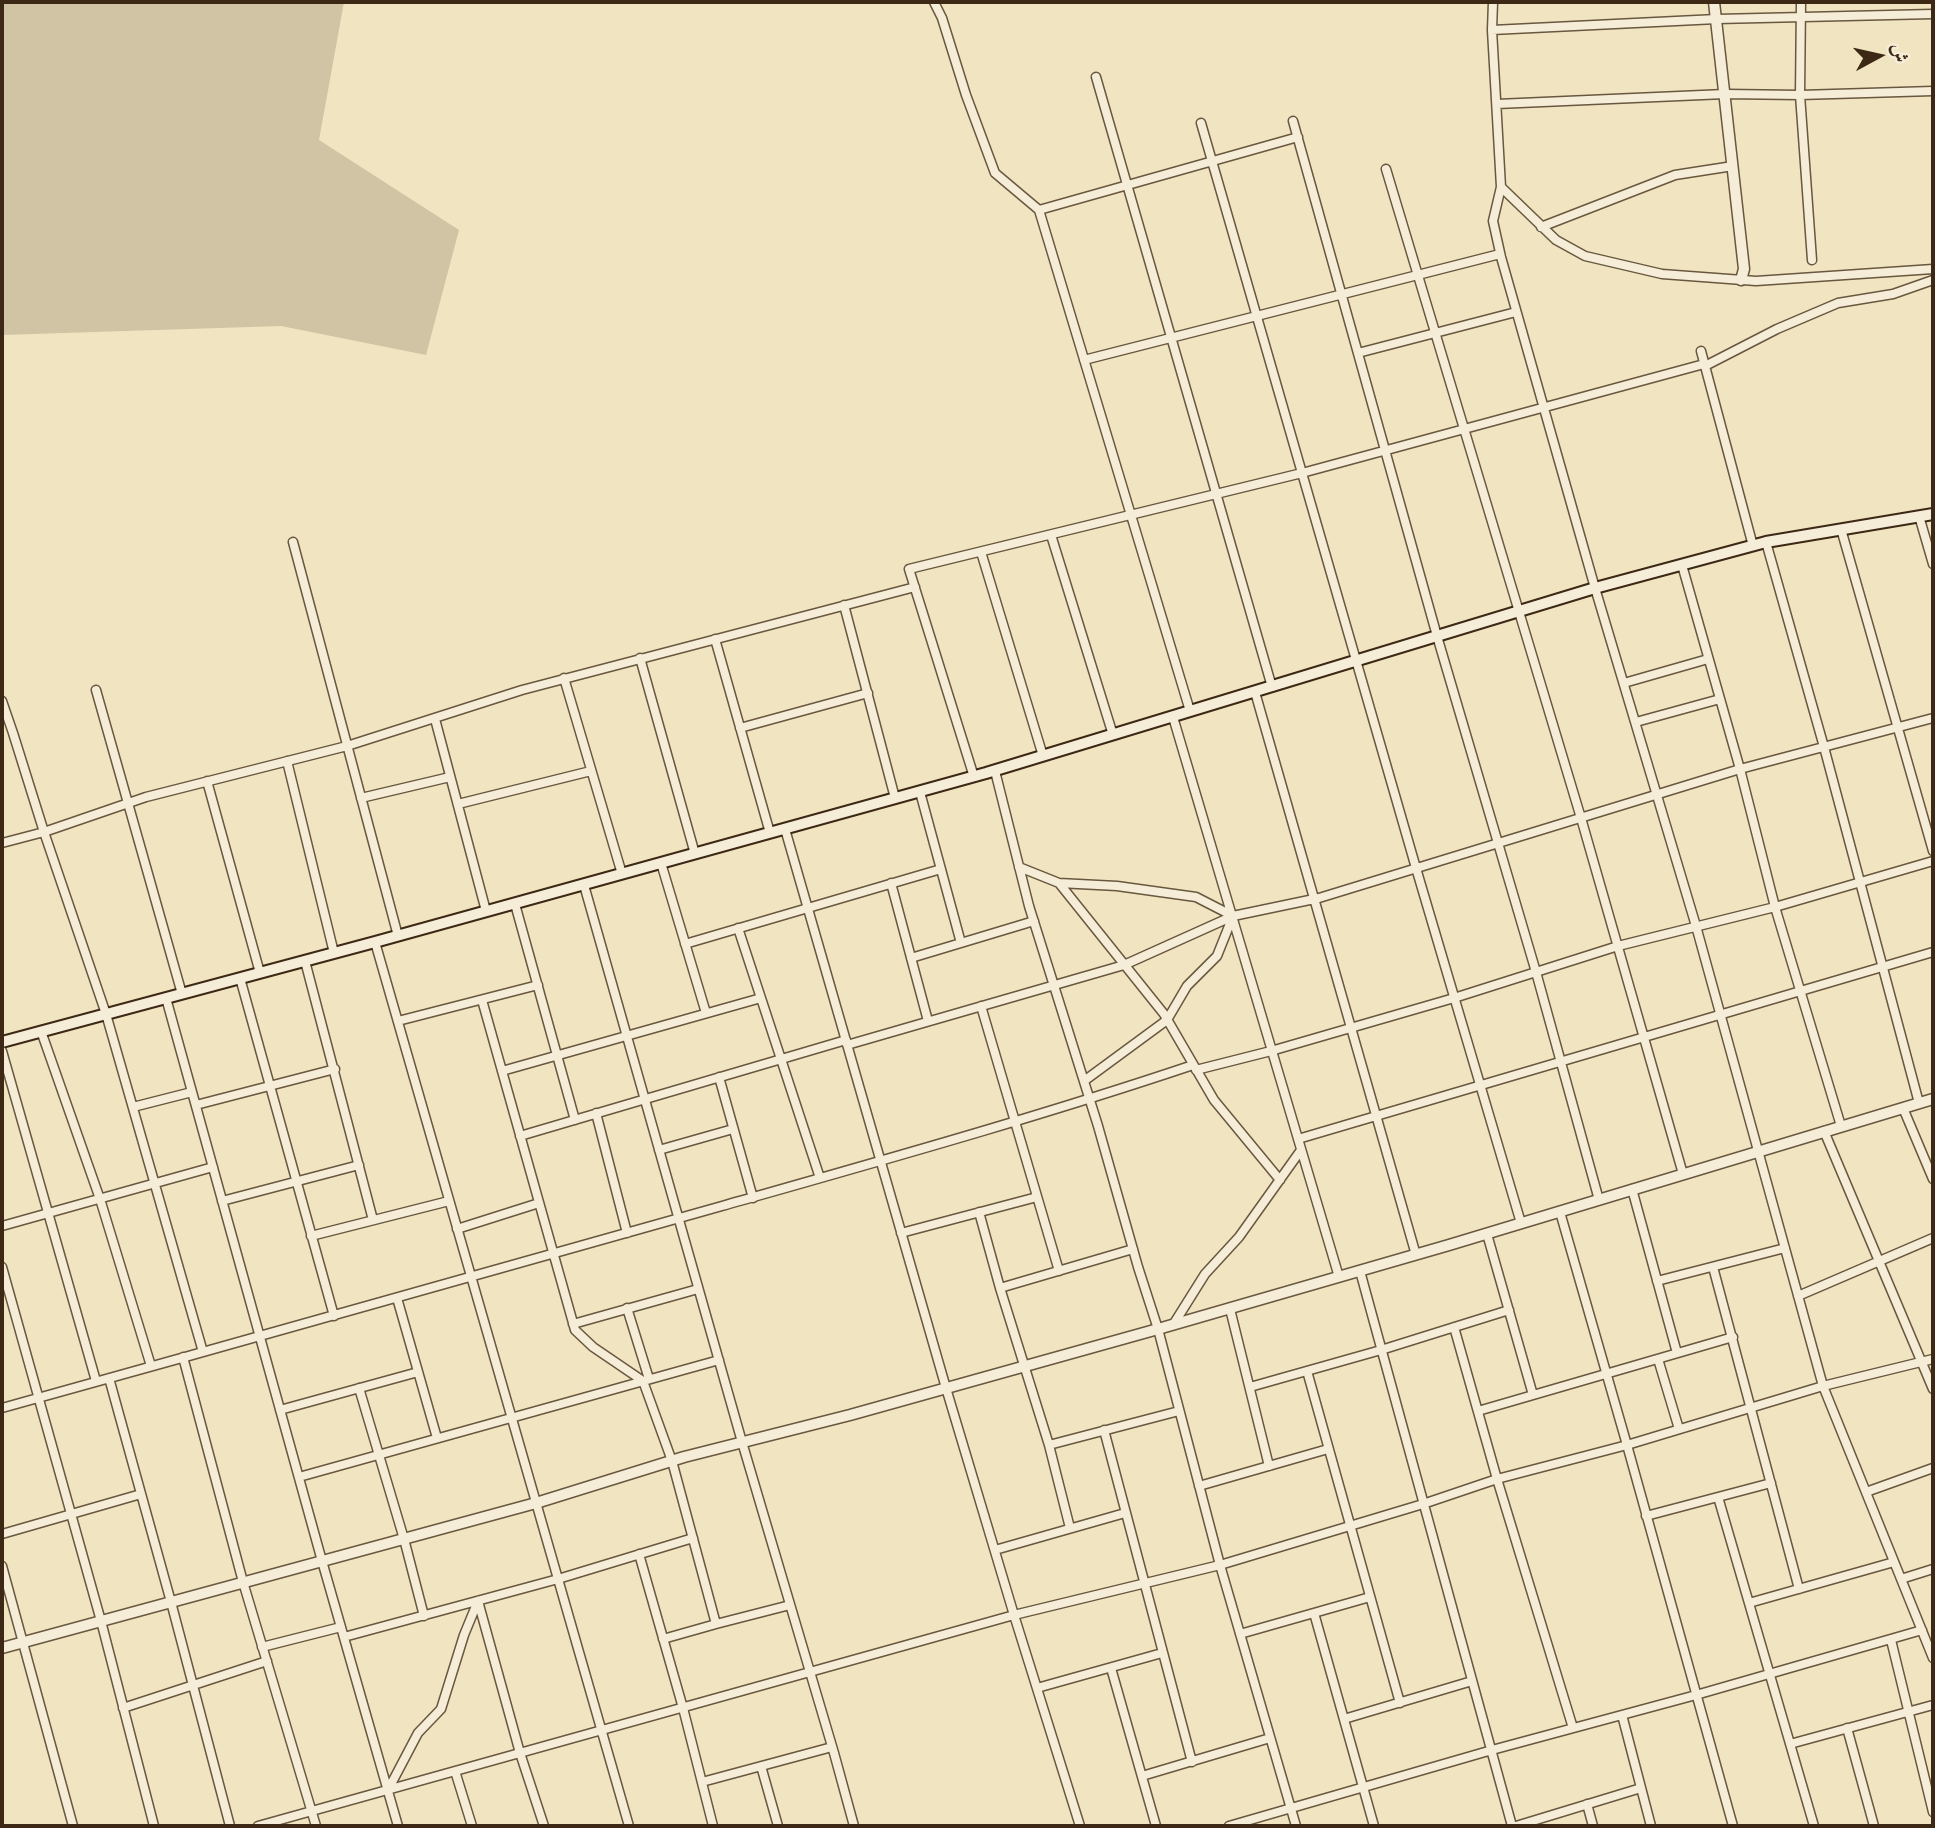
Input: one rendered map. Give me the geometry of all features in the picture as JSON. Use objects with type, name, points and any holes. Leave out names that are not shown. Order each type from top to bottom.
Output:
[{"type":"main road","points":[[2,1042],[974,777],[1595,588],[1766,542],[1933,514]]},
{"type":"street","points":[[934,2],[942,18],[966,95],[995,173],[1039,210],[1190,711]]},
{"type":"street","points":[[1493,2],[1492,30],[1501,187],[1493,221],[1500,254],[1595,588],[1696,926],[1823,1385],[1933,1658]]},
{"type":"street","points":[[1714,2],[1744,269],[1741,280]]},
{"type":"street","points":[[1801,2],[1800,95],[1812,260]]},
{"type":"street","points":[[1492,30],[1717,19],[1933,14]]},
{"type":"street","points":[[1096,77],[1272,687]]},
{"type":"street","points":[[1497,104],[1726,94],[1933,91]]},
{"type":"street","points":[[1293,121],[1599,1200]]},
{"type":"street","points":[[1201,123],[1521,1223]]},
{"type":"street","points":[[1039,210],[1298,137]]},
{"type":"street","points":[[1541,227],[1675,175],[1733,166]]},
{"type":"street","points":[[1386,169],[1581,818],[1683,1174]]},
{"type":"street","points":[[1501,187],[1556,240],[1585,256],[1662,274],[1755,281],[1933,269]]},
{"type":"street","points":[[1084,360],[1500,254]]},
{"type":"street","points":[[974,777],[909,569],[1302,473],[1705,365],[1777,329],[1838,303],[1893,294],[1933,280]]},
{"type":"street","points":[[1358,354],[1516,313]]},
{"type":"street","points":[[1701,351],[1753,546]]},
{"type":"street","points":[[1919,516],[1933,564]]},
{"type":"street","points":[[1841,529],[1933,851]]},
{"type":"street","points":[[1051,535],[1113,735]]},
{"type":"street","points":[[293,541],[398,936]]},
{"type":"street","points":[[1766,542],[1919,1103]]},
{"type":"street","points":[[981,552],[1043,756]]},
{"type":"street","points":[[1682,565],[1740,768],[1775,907],[1841,1126]]},
{"type":"street","points":[[2,843],[206,781],[347,746],[564,678],[915,587]]},
{"type":"street","points":[[844,605],[895,799]]},
{"type":"street","points":[[715,639],[770,833]]},
{"type":"street","points":[[640,658],[695,854]]},
{"type":"street","points":[[1624,683],[1708,659]]},
{"type":"street","points":[[564,678],[622,874]]},
{"type":"street","points":[[96,690],[182,994]]},
{"type":"street","points":[[1255,692],[1416,1255]]},
{"type":"street","points":[[740,728],[868,693]]},
{"type":"street","points":[[1636,722],[1720,699]]},
{"type":"street","points":[[2,701],[106,1014],[203,1352]]},
{"type":"street","points":[[1172,717],[1339,1277]]},
{"type":"street","points":[[520,1136],[780,1059],[928,1021],[1124,965],[1233,916],[1314,899],[1740,768],[1933,718]]},
{"type":"street","points":[[435,719],[486,911]]},
{"type":"street","points":[[287,761],[334,953]]},
{"type":"street","points":[[458,804],[591,771]]},
{"type":"street","points":[[995,771],[1034,921],[1158,1329],[1220,1565],[1296,1826]]},
{"type":"street","points":[[361,798],[450,777]]},
{"type":"street","points":[[206,781],[260,973]]},
{"type":"street","points":[[920,792],[961,943]]},
{"type":"street","points":[[785,829],[946,1388],[1080,1826]]},
{"type":"street","points":[[2,1408],[753,1198],[1195,1068],[1271,1051],[1454,998],[1618,946],[1775,907],[1933,861]]},
{"type":"street","points":[[662,863],[706,1013]]},
{"type":"street","points":[[1019,867],[1059,883],[1117,886],[1196,897],[1233,916]]},
{"type":"street","points":[[685,943],[941,869]]},
{"type":"street","points":[[891,883],[928,1021]]},
{"type":"street","points":[[1059,883],[1167,1020],[1214,1100],[1280,1180]]},
{"type":"street","points":[[583,884],[853,1826]]},
{"type":"street","points":[[515,904],[575,1120]]},
{"type":"street","points":[[1084,1081],[1167,1020],[1187,986],[1217,956],[1233,916]]},
{"type":"street","points":[[911,958],[1034,921]]},
{"type":"street","points":[[738,928],[820,1178]]},
{"type":"street","points":[[375,942],[629,1826]]},
{"type":"street","points":[[1298,1139],[1933,952]]},
{"type":"street","points":[[305,961],[373,1220]]},
{"type":"street","points":[[240,978],[334,1316]]},
{"type":"street","points":[[398,1021],[538,985]]},
{"type":"street","points":[[166,998],[398,1826]]},
{"type":"street","points":[[502,1071],[761,998]]},
{"type":"street","points":[[482,1000],[575,1331],[593,1347],[646,1380]]},
{"type":"street","points":[[981,1006],[1059,1271]]},
{"type":"street","points":[[41,1031],[100,1199],[151,1366]]},
{"type":"street","points":[[2,1051],[96,1381]]},
{"type":"street","points":[[196,1105],[335,1069]]},
{"type":"street","points":[[719,1077],[753,1198]]},
{"type":"street","points":[[133,1107],[192,1092]]},
{"type":"street","points":[[2,1648],[536,1503],[672,1461],[1230,1309],[1933,1099]]},
{"type":"street","points":[[1903,1108],[1933,1179]]},
{"type":"street","points":[[596,1113],[627,1233]]},
{"type":"street","points":[[659,1150],[733,1129]]},
{"type":"street","points":[[1824,1131],[1933,1389]]},
{"type":"street","points":[[1173,1325],[1205,1274],[1239,1237],[1301,1150]]},
{"type":"street","points":[[222,1200],[359,1165]]},
{"type":"street","points":[[2,1226],[213,1167]]},
{"type":"street","points":[[1632,1189],[1677,1353]]},
{"type":"street","points":[[901,1233],[1037,1197]]},
{"type":"street","points":[[311,1236],[449,1201]]},
{"type":"street","points":[[457,1229],[539,1203]]},
{"type":"street","points":[[979,1212],[1049,1445],[1070,1528]]},
{"type":"street","points":[[1560,1212],[1733,1826]]},
{"type":"street","points":[[1487,1234],[1533,1395]]},
{"type":"street","points":[[1798,1296],[1933,1238]]},
{"type":"street","points":[[1657,1281],[1786,1248]]},
{"type":"street","points":[[1000,1288],[1133,1249]]},
{"type":"street","points":[[2,1267],[101,1621],[154,1826]]},
{"type":"street","points":[[1713,1267],[1799,1589]]},
{"type":"street","points":[[1360,1271],[1514,1826],[1641,1788]]},
{"type":"street","points":[[573,1324],[698,1289]]},
{"type":"street","points":[[397,1298],[437,1438]]},
{"type":"street","points":[[627,1308],[716,1623]]},
{"type":"street","points":[[1230,1309],[1269,1466]]},
{"type":"street","points":[[1250,1387],[1509,1310]]},
{"type":"street","points":[[1454,1327],[1573,1728]]},
{"type":"street","points":[[1478,1410],[1733,1337]]},
{"type":"street","points":[[183,1357],[243,1583],[316,1826]]},
{"type":"street","points":[[1658,1359],[1679,1429]]},
{"type":"street","points":[[258,1826],[1014,1615],[1220,1565],[1497,1479],[1627,1445],[1823,1385],[1933,1359]]},
{"type":"street","points":[[299,1477],[719,1360]]},
{"type":"street","points":[[1307,1371],[1400,1703]]},
{"type":"street","points":[[280,1410],[418,1372]]},
{"type":"street","points":[[109,1378],[230,1826]]},
{"type":"street","points":[[359,1388],[424,1616]]},
{"type":"street","points":[[1049,1445],[1179,1411]]},
{"type":"street","points":[[1104,1430],[1192,1762]]},
{"type":"street","points":[[1199,1486],[1328,1449]]},
{"type":"street","points":[[1866,1492],[1933,1468]]},
{"type":"street","points":[[1646,1516],[1771,1483]]},
{"type":"street","points":[[2,1534],[141,1494]]},
{"type":"street","points":[[1718,1497],[1814,1826]]},
{"type":"street","points":[[995,1550],[1125,1513]]},
{"type":"street","points":[[344,1637],[558,1579],[693,1538]]},
{"type":"street","points":[[639,1554],[713,1826]]},
{"type":"street","points":[[1749,1604],[1895,1562]]},
{"type":"street","points":[[2,1566],[73,1826]]},
{"type":"street","points":[[1901,1579],[1933,1569]]},
{"type":"street","points":[[1240,1634],[1370,1597]]},
{"type":"street","points":[[478,1601],[543,1826]]},
{"type":"street","points":[[388,1790],[418,1733],[441,1709],[464,1635],[478,1601]]},
{"type":"street","points":[[663,1639],[790,1605]]},
{"type":"street","points":[[1314,1613],[1374,1826]]},
{"type":"street","points":[[262,1647],[341,1626]]},
{"type":"street","points":[[1229,1826],[1922,1630]]},
{"type":"street","points":[[1891,1640],[1933,1812]]},
{"type":"street","points":[[1037,1688],[1162,1653]]},
{"type":"street","points":[[123,1708],[267,1661]]},
{"type":"street","points":[[1111,1668],[1156,1826]]},
{"type":"street","points":[[1344,1719],[1472,1681]]},
{"type":"street","points":[[1790,1744],[1933,1705]]},
{"type":"street","points":[[1622,1715],[1651,1826]]},
{"type":"street","points":[[1847,1728],[1874,1826]]},
{"type":"street","points":[[1142,1776],[1270,1738]]},
{"type":"street","points":[[702,1782],[832,1747]]},
{"type":"street","points":[[1922,1766],[1933,1761]]},
{"type":"street","points":[[761,1766],[778,1826]]},
{"type":"street","points":[[456,1771],[472,1826]]},
{"type":"street","points":[[1587,1804],[1593,1826]]},
{"type":"shaded area","points":[[2,2],[344,2],[319,140],[459,230],[426,355],[281,326],[2,335]]}]
